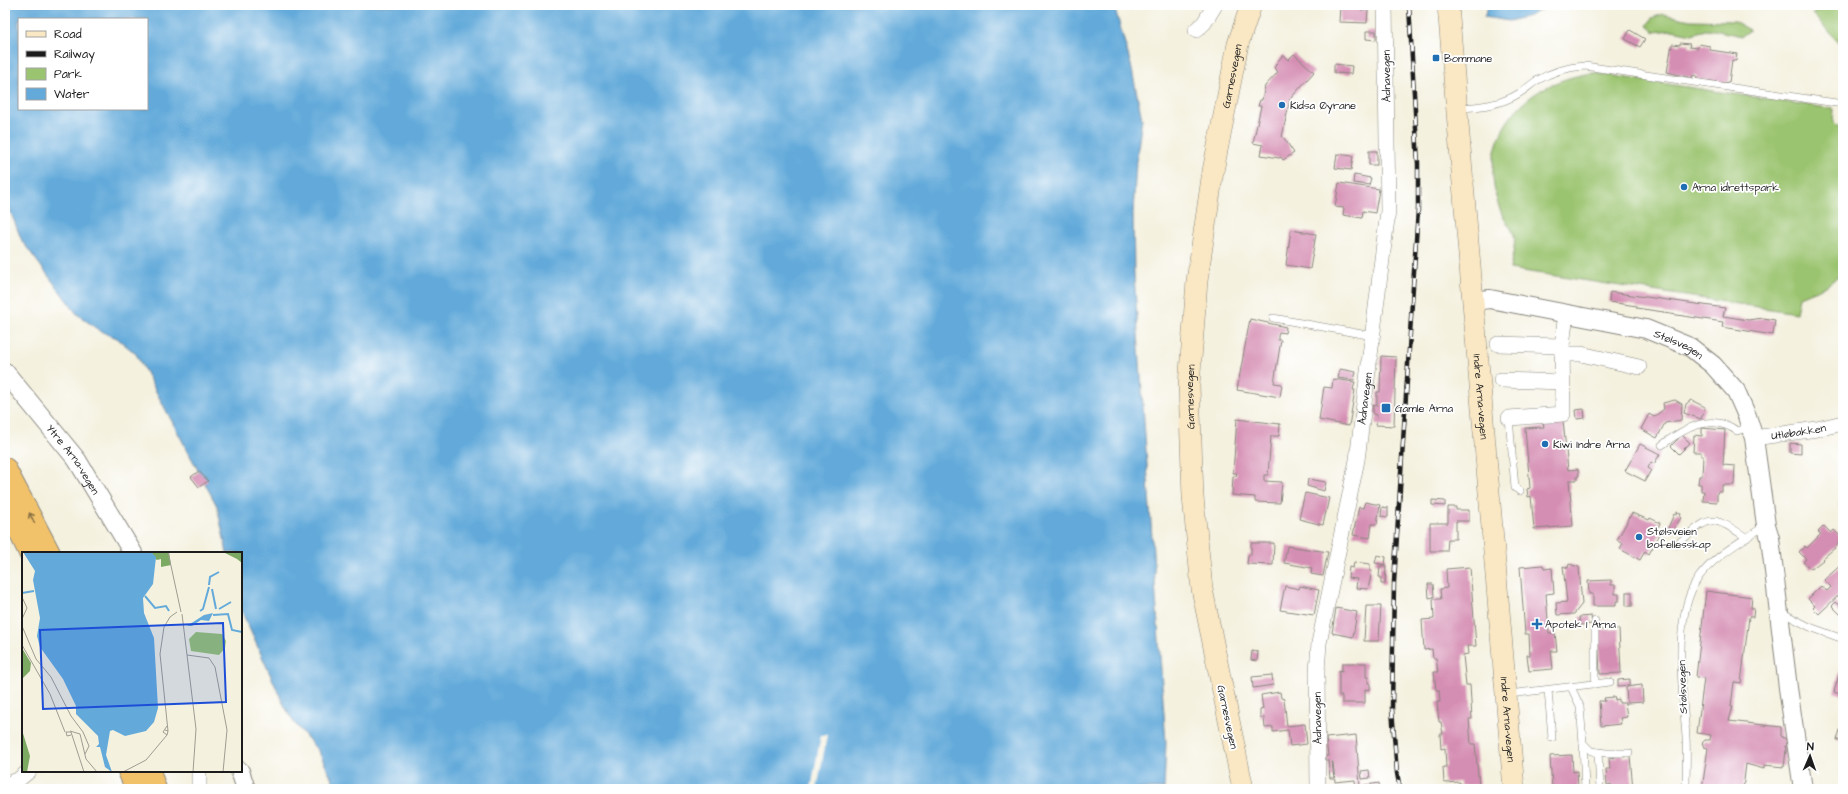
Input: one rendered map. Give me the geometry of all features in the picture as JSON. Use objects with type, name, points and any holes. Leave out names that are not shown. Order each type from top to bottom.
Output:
[{"type":"highway","points":[[5,469],[49,552]]},
{"type":"highway","points":[[5,500],[30,552]]},
{"type":"highway","points":[[129,772],[137,789]]},
{"type":"highway","points":[[149,772],[155,789]]},
{"type":"main road","name":"Garnesvegen","points":[[1243,789],[1202,589],[1193,497],[1188,385],[1197,281],[1213,171],[1238,44],[1251,5]]},
{"type":"main road","name":"Indre Arna-vegen","points":[[1448,5],[1514,789]]},
{"type":"street","points":[[1196,30],[1204,23],[1215,5]]},
{"type":"street","name":"Ådnavegen","points":[[1318,789],[1317,672],[1319,643],[1357,460],[1388,211],[1385,5]]},
{"type":"street","name":"Stølsvegen","points":[[1472,301],[1490,299],[1646,329],[1690,347],[1713,365],[1736,391],[1752,432],[1766,525],[1770,538],[1803,789]]},
{"type":"street","points":[[1509,418],[1563,414],[1562,350],[1566,313]]},
{"type":"street","points":[[1498,344],[1562,350],[1638,367]]},
{"type":"street","name":"Ytre Arna-vegen","points":[[5,372],[77,460],[132,552]]},
{"type":"street","points":[[1501,380],[1562,382]]},
{"type":"street","name":"Utløbakken","points":[[1752,432],[1817,429],[1843,423]]},
{"type":"street","points":[[6,789],[5,785],[18,780],[28,772]]},
{"type":"street","points":[[198,772],[199,789]]},
{"type":"street","points":[[240,772],[246,789]]},
{"type":"lane","points":[[1456,109],[1480,107],[1502,101],[1518,94],[1544,77],[1564,69],[1585,66],[1843,104]]},
{"type":"lane","points":[[1273,318],[1372,336]]},
{"type":"lane","points":[[1509,418],[1515,488],[1516,490],[1520,491]]},
{"type":"lane","points":[[1662,445],[1686,428],[1705,422],[1728,425],[1737,431],[1752,432]]},
{"type":"lane","points":[[1676,545],[1704,522],[1715,520],[1722,522],[1747,538]]},
{"type":"lane","name":"Stølsvegen","points":[[1686,789],[1686,738],[1680,669],[1685,616],[1689,596],[1700,576],[1715,560],[1766,525]]},
{"type":"lane","points":[[1779,611],[1809,626],[1843,639]]},
{"type":"lane","points":[[1595,620],[1595,684]]},
{"type":"lane","points":[[1506,694],[1610,682]]},
{"type":"lane","points":[[1571,687],[1580,706],[1585,789]]},
{"type":"lane","points":[[1548,690],[1552,738]]},
{"type":"lane","points":[[1583,743],[1591,751],[1629,753]]},
{"type":"lane","points":[[1598,752],[1600,789]]},
{"type":"green space","points":[[1832,5],[1843,5],[1843,46],[1812,14]]},
{"type":"green space","points":[[1663,14],[1690,20],[1734,21],[1750,30],[1742,36],[1709,29],[1692,34],[1672,30],[1655,32],[1647,26],[1652,18]]},
{"type":"green space","points":[[1594,73],[1834,109],[1833,122],[1843,129],[1843,273],[1826,286],[1799,297],[1796,313],[1510,269],[1514,234],[1499,206],[1496,197],[1493,172],[1495,150],[1503,130],[1515,112],[1530,97],[1549,86],[1570,78]]},
{"type":"water","points":[[5,5],[1114,5],[1131,65],[1142,119],[1136,162],[1133,214],[1134,274],[1166,743],[1164,789],[333,789],[334,783],[319,752],[293,721],[284,705],[242,612],[242,552],[227,552],[217,506],[136,354],[117,338],[100,331],[77,314],[22,241],[5,198]]},
{"type":"water","points":[[1489,5],[1506,5],[1512,7],[1516,5],[1550,5],[1529,16],[1509,21],[1484,17]]},
{"type":"pier","points":[[821,735],[827,735],[817,789],[811,789]]},
{"type":"building","points":[[1340,5],[1361,5],[1361,10],[1368,10],[1367,23],[1339,22]]},
{"type":"building","points":[[1630,30],[1645,39],[1640,47],[1625,39]]},
{"type":"building","points":[[1366,31],[1376,31],[1376,40],[1366,39]]},
{"type":"building","points":[[1680,43],[1690,44],[1689,47],[1698,48],[1699,44],[1710,46],[1710,50],[1737,54],[1736,61],[1732,60],[1729,82],[1726,83],[1696,79],[1697,76],[1693,75],[1692,78],[1667,72],[1672,44],[1680,45]]},
{"type":"building","points":[[1294,54],[1314,72],[1290,99],[1282,137],[1294,153],[1283,160],[1281,157],[1261,155],[1263,145],[1253,143],[1261,106],[1258,106],[1260,100],[1262,100],[1265,86],[1278,72],[1274,68],[1283,55],[1288,60]]},
{"type":"building","points":[[1334,64],[1352,66],[1351,74],[1334,73]]},
{"type":"building","points":[[1369,151],[1377,151],[1377,165],[1369,165]]},
{"type":"building","points":[[1337,154],[1353,156],[1351,170],[1335,168]]},
{"type":"building","points":[[1354,175],[1371,178],[1369,185],[1353,183]]},
{"type":"building","points":[[1339,183],[1379,189],[1375,213],[1363,211],[1362,218],[1343,215],[1344,208],[1335,207]]},
{"type":"building","points":[[1291,230],[1316,234],[1310,269],[1286,265]]},
{"type":"building","points":[[1610,292],[1725,308],[1723,316],[1748,320],[1763,318],[1775,320],[1773,335],[1722,327],[1723,322],[1664,313],[1636,308],[1637,306],[1609,302]]},
{"type":"building","points":[[1250,319],[1286,327],[1285,333],[1279,332],[1278,336],[1278,340],[1281,340],[1274,383],[1282,384],[1280,397],[1237,390]]},
{"type":"building","points":[[1381,356],[1396,357],[1394,426],[1376,425],[1377,415],[1373,414],[1373,405],[1377,406],[1377,392],[1380,392]]},
{"type":"building","points":[[1340,369],[1356,372],[1354,380],[1338,378]]},
{"type":"building","points":[[1333,379],[1355,382],[1349,426],[1319,420],[1324,387],[1332,388]]},
{"type":"building","points":[[1675,400],[1682,404],[1681,420],[1665,423],[1657,438],[1641,429],[1649,414],[1654,417],[1664,409],[1663,403]]},
{"type":"building","points":[[1691,400],[1705,407],[1701,419],[1684,413],[1686,404]]},
{"type":"building","points":[[1584,409],[1585,418],[1577,419],[1576,410]]},
{"type":"building","points":[[1237,419],[1280,424],[1279,436],[1271,436],[1268,475],[1264,475],[1264,481],[1282,482],[1280,503],[1255,502],[1255,497],[1232,495],[1233,476],[1236,476],[1237,473],[1233,473]]},
{"type":"building","points":[[1563,420],[1568,470],[1578,469],[1579,476],[1577,476],[1577,480],[1569,480],[1573,526],[1534,529],[1531,496],[1528,497],[1527,489],[1530,488],[1525,428],[1544,427],[1543,422]]},
{"type":"building","points":[[1702,428],[1725,430],[1723,465],[1735,466],[1734,485],[1722,485],[1722,492],[1717,492],[1717,502],[1703,501],[1704,491],[1701,491],[1701,484],[1698,484],[1699,476],[1702,476],[1703,456],[1701,456],[1701,452],[1693,452],[1694,435],[1702,436]]},
{"type":"building","points":[[1682,435],[1690,443],[1679,454],[1671,446]]},
{"type":"building","points":[[1790,443],[1801,444],[1801,454],[1790,453]]},
{"type":"building","points":[[1640,444],[1660,454],[1654,464],[1651,462],[1648,468],[1651,470],[1645,481],[1625,471]]},
{"type":"building","points":[[199,471],[208,481],[199,487],[191,477]]},
{"type":"building","points":[[1308,479],[1326,482],[1324,491],[1307,486]]},
{"type":"building","points":[[1305,493],[1329,498],[1323,525],[1299,519]]},
{"type":"building","points":[[1432,500],[1445,501],[1445,506],[1432,505]]},
{"type":"building","points":[[1843,501],[1843,511],[1838,505]]},
{"type":"building","points":[[1365,502],[1380,505],[1377,524],[1372,524],[1370,538],[1353,535],[1359,507],[1363,508]]},
{"type":"building","points":[[1382,507],[1388,508],[1388,517],[1381,516]]},
{"type":"building","points":[[1448,507],[1456,507],[1456,510],[1469,510],[1469,521],[1456,521],[1456,539],[1448,539],[1447,551],[1430,551],[1430,523],[1448,523]]},
{"type":"building","points":[[1677,512],[1681,514],[1681,518],[1672,531],[1668,528],[1674,514],[1676,515]]},
{"type":"building","name":"Stølsveien bofellesskap","points":[[1632,513],[1649,520],[1650,518],[1660,523],[1656,532],[1660,534],[1649,554],[1645,551],[1640,560],[1620,549],[1623,543],[1617,540]]},
{"type":"building","points":[[1824,526],[1831,533],[1834,530],[1842,538],[1836,547],[1822,559],[1823,560],[1811,569],[1803,562],[1806,559],[1799,552],[1805,546],[1807,548],[1821,534],[1818,532]]},
{"type":"building","points":[[1251,543],[1274,543],[1273,565],[1247,564],[1248,555],[1251,555]]},
{"type":"building","points":[[1287,546],[1328,552],[1323,576],[1311,574],[1312,568],[1284,563]]},
{"type":"building","points":[[1377,555],[1386,557],[1385,565],[1375,563]]},
{"type":"building","points":[[1354,562],[1370,564],[1370,571],[1372,571],[1368,589],[1356,588],[1357,579],[1348,578],[1349,567],[1353,568]]},
{"type":"building","points":[[1843,563],[1843,591],[1819,614],[1813,608],[1815,606],[1808,599],[1821,586],[1827,591],[1831,587],[1824,580]]},
{"type":"building","points":[[1569,564],[1579,567],[1582,604],[1574,614],[1557,615],[1556,603],[1567,602],[1563,566],[1568,568]]},
{"type":"building","points":[[1543,565],[1544,569],[1552,568],[1554,593],[1546,594],[1549,633],[1555,633],[1557,651],[1551,651],[1553,669],[1529,671],[1527,655],[1530,655],[1529,634],[1525,634],[1520,567]]},
{"type":"building","points":[[1380,566],[1386,566],[1385,584],[1381,584],[1381,577],[1379,577]]},
{"type":"building","points":[[1470,567],[1476,646],[1467,646],[1468,654],[1463,655],[1466,685],[1470,685],[1472,719],[1469,719],[1471,744],[1475,744],[1479,785],[1460,786],[1460,782],[1444,783],[1443,767],[1446,767],[1445,748],[1441,749],[1440,734],[1443,734],[1441,722],[1439,722],[1437,702],[1440,702],[1439,690],[1436,690],[1434,672],[1438,672],[1436,658],[1433,658],[1432,649],[1424,650],[1422,620],[1434,619],[1433,599],[1441,599],[1440,589],[1447,588],[1446,569]]},
{"type":"building","points":[[1611,580],[1611,585],[1615,585],[1615,594],[1619,594],[1619,601],[1616,601],[1616,606],[1593,606],[1593,594],[1589,594],[1588,581]]},
{"type":"building","points":[[1428,584],[1433,584],[1434,597],[1429,598]]},
{"type":"building","points":[[1285,586],[1299,589],[1300,586],[1319,590],[1314,615],[1280,610]]},
{"type":"building","points":[[1706,591],[1752,597],[1751,608],[1754,608],[1753,617],[1749,617],[1741,683],[1734,682],[1731,706],[1733,706],[1729,721],[1781,727],[1781,736],[1788,741],[1788,746],[1785,746],[1784,767],[1764,765],[1764,769],[1746,764],[1743,789],[1702,789],[1708,748],[1704,747],[1702,743],[1705,740],[1710,740],[1711,735],[1697,733],[1704,678],[1696,677]]},
{"type":"building","points":[[1626,592],[1632,592],[1632,606],[1626,606]]},
{"type":"building","points":[[1836,602],[1843,608],[1841,615],[1832,606]]},
{"type":"building","points":[[1366,606],[1381,606],[1379,641],[1364,641]]},
{"type":"building","points":[[1336,608],[1357,612],[1353,637],[1332,633]]},
{"type":"building","points":[[1591,616],[1592,624],[1580,625],[1579,617]]},
{"type":"building","points":[[1619,629],[1621,673],[1600,674],[1598,630]]},
{"type":"building","points":[[1252,651],[1258,652],[1257,661],[1251,660]]},
{"type":"building","points":[[1342,663],[1366,663],[1366,677],[1368,677],[1368,683],[1370,683],[1370,690],[1365,689],[1365,703],[1342,703],[1342,696],[1339,696],[1339,670],[1342,671]]},
{"type":"building","points":[[1843,668],[1843,695],[1834,692],[1840,671]]},
{"type":"building","points":[[1272,675],[1273,685],[1253,688],[1252,677]]},
{"type":"building","points":[[1630,679],[1630,685],[1618,686],[1618,680]]},
{"type":"building","points":[[1642,685],[1643,702],[1627,703],[1626,687]]},
{"type":"building","points":[[1280,692],[1281,698],[1284,699],[1287,726],[1305,724],[1307,744],[1290,746],[1288,730],[1273,732],[1273,727],[1265,728],[1264,718],[1260,717],[1260,710],[1263,709],[1261,695]]},
{"type":"building","points":[[1614,697],[1615,700],[1619,699],[1619,703],[1625,703],[1627,717],[1620,718],[1621,724],[1601,726],[1599,701],[1605,701],[1604,698]]},
{"type":"building","points":[[1841,727],[1843,727],[1843,742],[1837,740]]},
{"type":"building","points":[[1356,735],[1360,786],[1379,783],[1380,789],[1356,789],[1355,780],[1335,782],[1333,762],[1334,778],[1330,778],[1328,760],[1325,760],[1324,756],[1328,756],[1326,738]]},
{"type":"building","points":[[1616,754],[1623,754],[1623,757],[1630,756],[1633,789],[1611,789],[1611,784],[1607,785],[1606,769],[1610,769],[1609,758],[1616,757]]},
{"type":"building","points":[[1572,755],[1573,772],[1577,771],[1578,788],[1552,789],[1550,756]]},
{"type":"building","points":[[1369,770],[1370,778],[1362,779],[1361,771]]},
{"type":"railway","points":[[1400,789],[1397,773],[1392,709],[1394,582],[1418,209],[1418,164],[1409,5]]},
{"type":"place","name":"Bommane","points":[[1436,58]]},
{"type":"place","name":"Kidsa Øyrane","points":[[1282,105]]},
{"type":"place","name":"Arna idrettspark","points":[[1684,187]]},
{"type":"place","name":"Gamle Arna","points":[[1386,408]]},
{"type":"place","name":"Kiwi Indre Arna","points":[[1545,444]]},
{"type":"place","name":"Stølsveien bofellesskap","points":[[1639,537]]},
{"type":"place","name":"Apotek 1 Arna","points":[[1537,624]]}]
